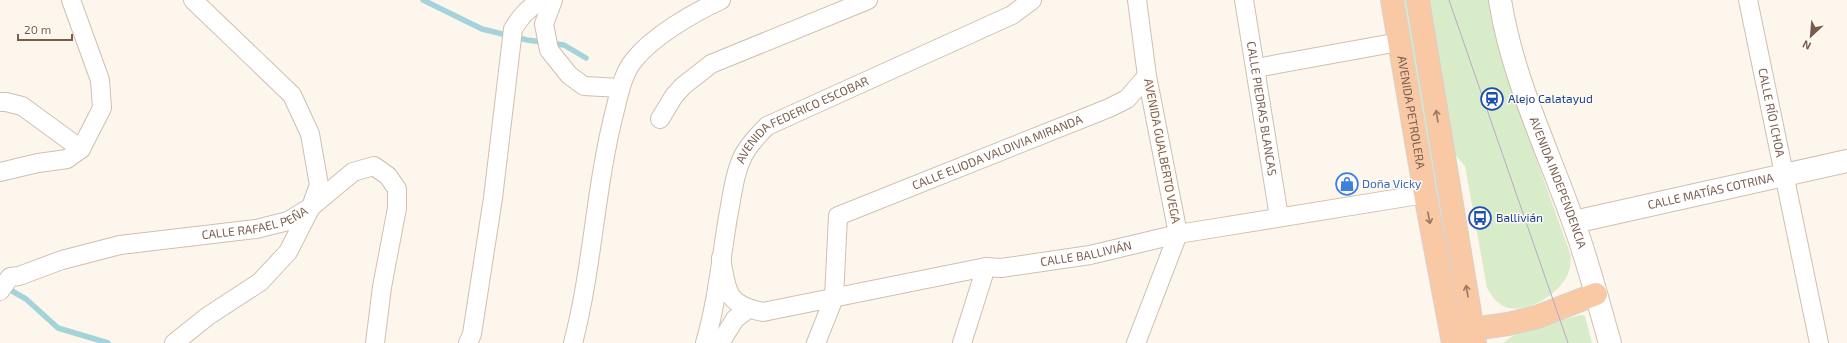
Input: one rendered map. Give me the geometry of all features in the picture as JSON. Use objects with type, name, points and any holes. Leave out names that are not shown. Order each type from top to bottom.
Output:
[{"type":"highway","name":"AVENIDA PETROLERA","points":[[1392,0],[1425,194],[1453,343]]},
{"type":"highway","name":"AVENIDA PETROLERA","points":[[1418,0],[1474,336]]},
{"type":"highway","points":[[1474,336],[1508,324],[1537,317],[1596,294]]},
{"type":"street","points":[[0,172],[38,163],[67,159],[81,149],[102,108],[100,80],[71,0]]},
{"type":"street","name":"CALLE RAFAEL PEÑA","points":[[0,291],[10,277],[19,276],[89,252],[120,245],[256,228],[288,221],[311,207],[318,185],[310,134],[292,95],[193,0]]},
{"type":"street","points":[[468,343],[472,334],[493,198],[513,29],[521,16],[530,6],[542,0]]},
{"type":"street","points":[[553,0],[544,24],[549,50],[570,75],[584,86],[620,88]]},
{"type":"street","points":[[573,343],[584,298],[599,191],[610,128],[620,88],[633,60],[643,50],[694,13],[721,0]]},
{"type":"street","points":[[660,119],[674,96],[683,86],[711,64],[868,0]]},
{"type":"street","name":"AVENIDA FEDERICO ESCOBAR","points":[[705,343],[714,313],[731,200],[743,155],[754,139],[767,126],[1011,8],[1032,0]]},
{"type":"street","name":"AVENIDA GUALBERTO VEGA","points":[[1136,343],[1178,234],[1148,76],[1137,0]]},
{"type":"street","name":"CALLE PIEDRAS BLANCAS","points":[[1244,0],[1279,217]]},
{"type":"street","name":"AVENIDA INDEPENDENCIA","points":[[1500,0],[1513,58],[1527,102],[1574,222],[1610,343]]},
{"type":"street","name":"CALLE RÍO ICHOA","points":[[1748,0],[1819,343]]},
{"type":"street","points":[[1256,68],[1399,42]]},
{"type":"street","name":"CALLE ELIODA VALDIVIA MIRANDA","points":[[834,298],[838,216],[1109,108],[1126,99],[1148,76]]},
{"type":"street","points":[[0,102],[22,106],[81,149]]},
{"type":"street","name":"CALLE MATÍAS COTRINA","points":[[1574,222],[1847,161]]},
{"type":"street","points":[[174,343],[208,316],[260,282],[288,252],[311,207],[353,172],[374,166],[388,176],[397,189],[397,208],[382,287],[376,343]]},
{"type":"street","name":"CALLE BALLIVIÁN","points":[[748,309],[763,312],[986,268],[1002,268],[1090,255],[1178,234],[1425,194]]},
{"type":"street","points":[[720,343],[735,319],[748,309],[737,302],[727,290],[722,258]]},
{"type":"street","points":[[962,343],[986,268]]},
{"type":"street","points":[[816,343],[834,298]]},
{"type":"green space","points":[[1402,0],[1410,0],[1466,343],[1460,343]]},
{"type":"green space","points":[[1430,0],[1489,0],[1499,47],[1511,88],[1571,256],[1570,269],[1559,287],[1551,295],[1532,306],[1512,309],[1503,306],[1494,298],[1487,288],[1465,166],[1453,152]]},
{"type":"green space","points":[[1581,315],[1585,316],[1592,343],[1503,343],[1520,332],[1550,322]]},
{"type":"waterway","points":[[423,0],[482,29],[527,40],[564,45],[586,58]]},
{"type":"waterway","points":[[5,287],[26,299],[58,328],[108,343]]},
{"type":"tram line","points":[[1449,0],[1568,343]]},
{"type":"place","name":"Alejo Calatayud","points":[[1492,99]]},
{"type":"place","name":"Doña Vicky","points":[[1347,184]]},
{"type":"place","name":"Ballivián","points":[[1480,218]]}]
